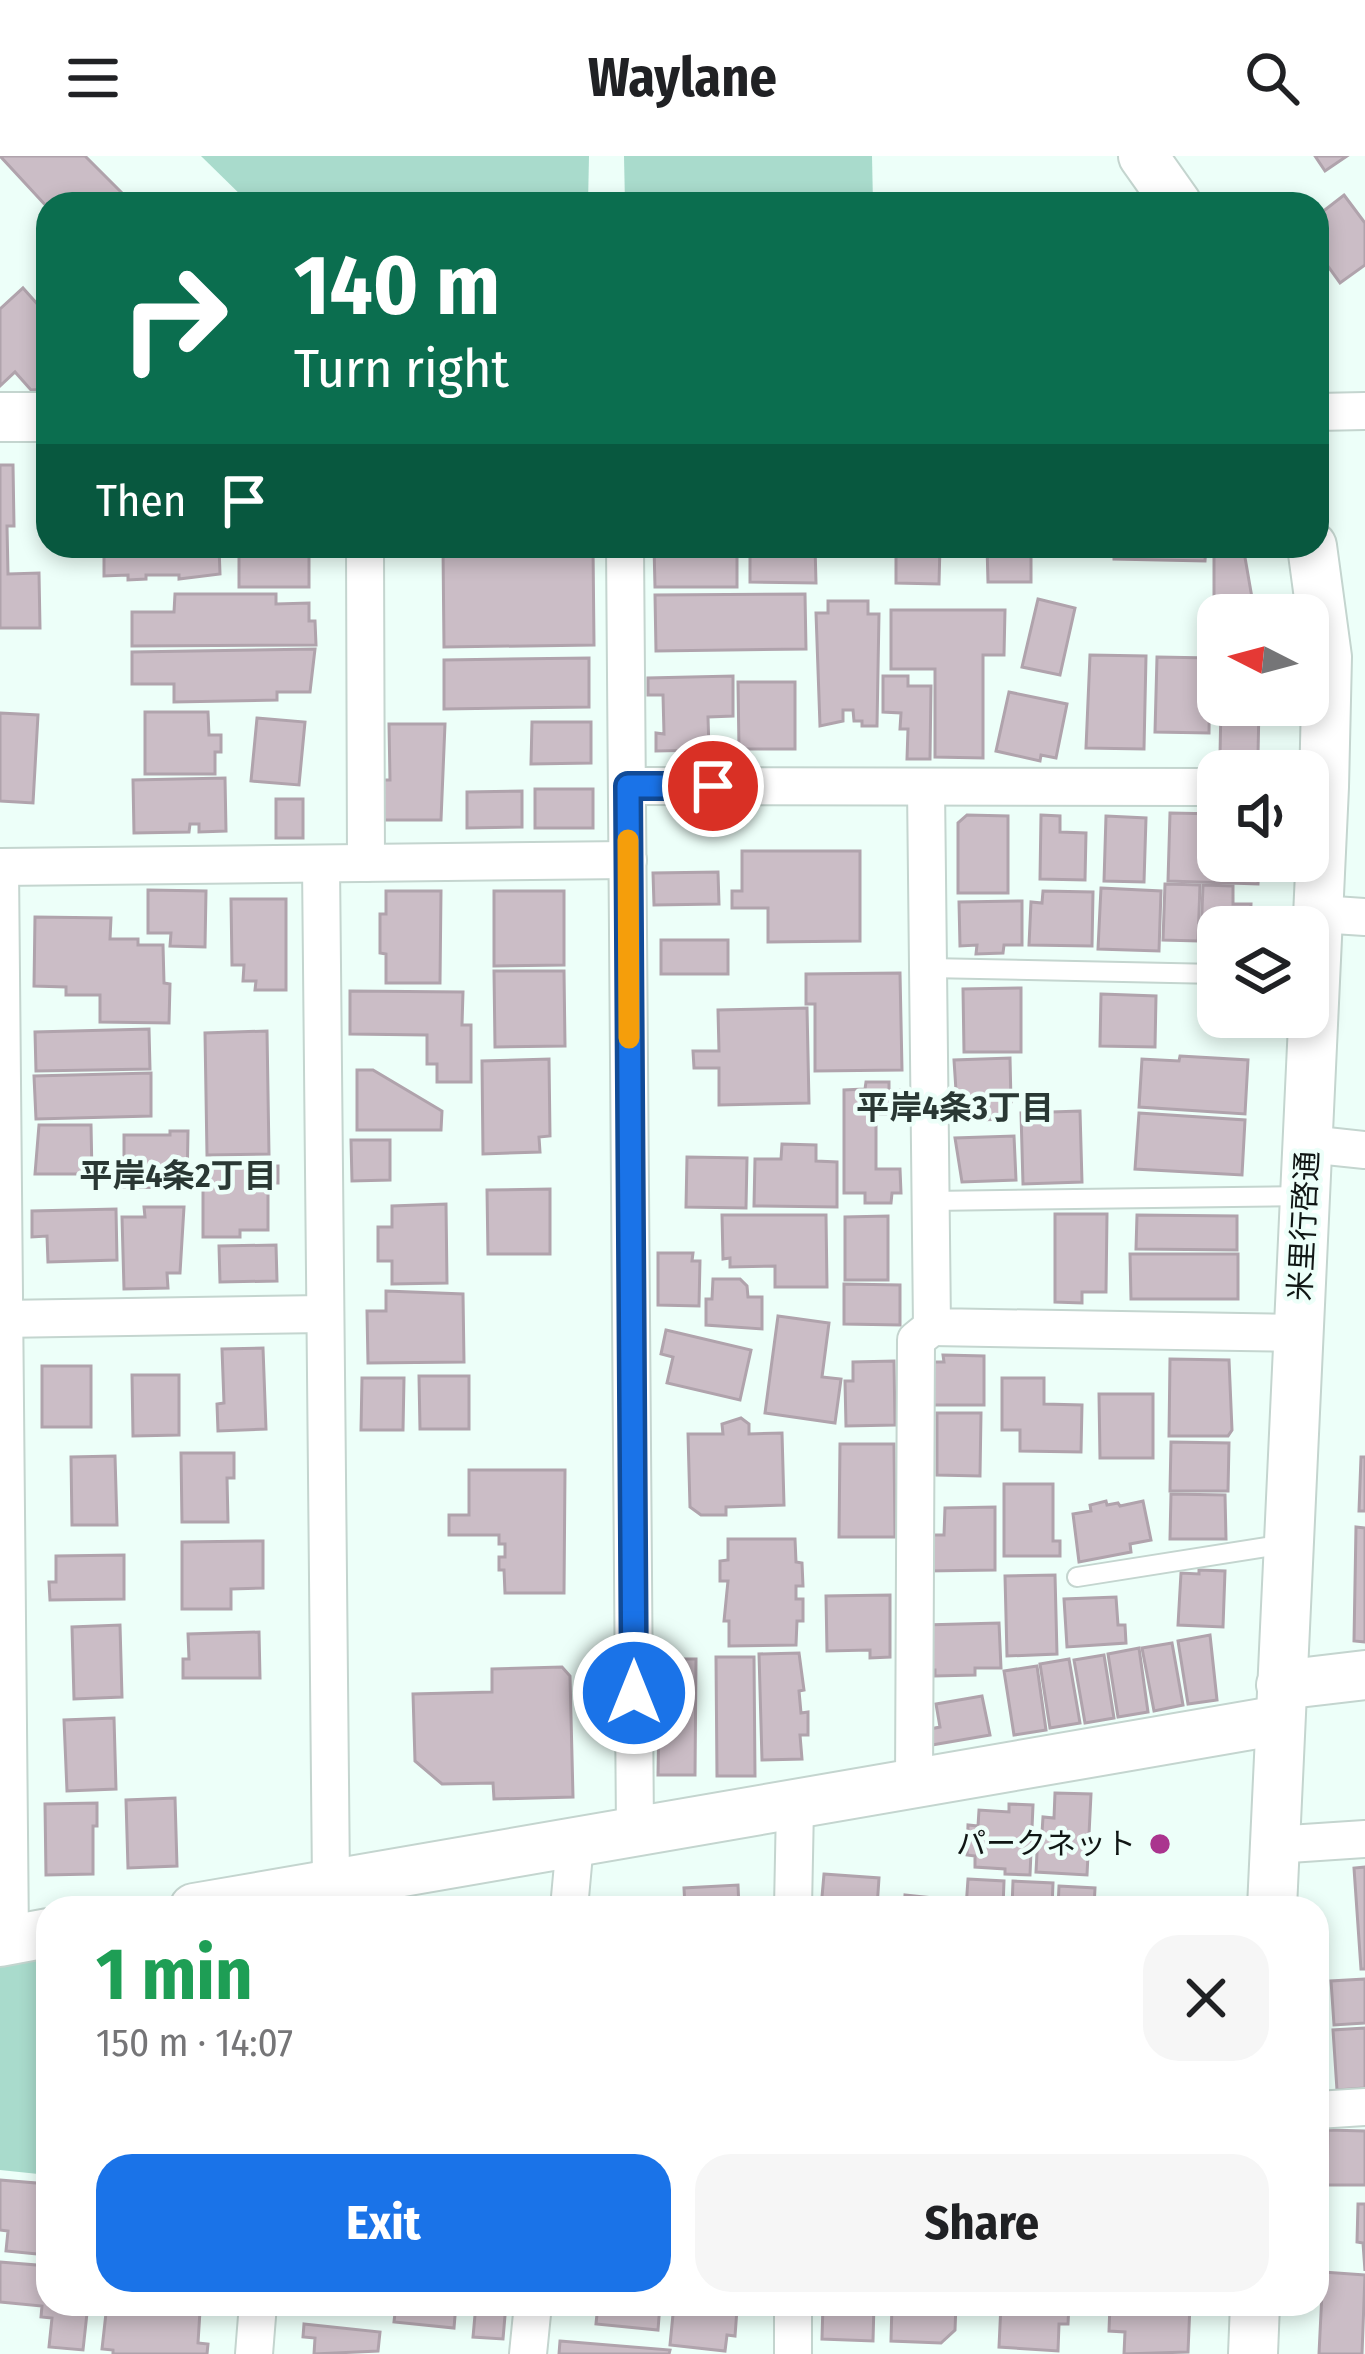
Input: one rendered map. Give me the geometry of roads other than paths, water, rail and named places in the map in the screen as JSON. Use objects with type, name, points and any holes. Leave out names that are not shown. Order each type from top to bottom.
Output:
[{"type":"street","points":[[1144,156],[1169,192]]},
{"type":"street","points":[[1329,412],[1365,411]]},
{"type":"street","points":[[0,417],[36,417]]},
{"type":"street","points":[[365,558],[366,863]]},
{"type":"street","points":[[625,558],[635,1831]]},
{"type":"street","name":"米里行啓通","points":[[1314,558],[1328,657],[1319,750]]},
{"type":"street","points":[[628,786],[1197,787]]},
{"type":"street","points":[[926,787],[932,1327]]},
{"type":"street","name":"米里行啓通","points":[[1329,851],[1342,915]]},
{"type":"street","points":[[20,1938],[2,1319],[0,867],[628,860]]},
{"type":"street","points":[[321,864],[324,1314],[308,1894],[635,1831],[914,1785],[1281,1702],[1365,1675]]},
{"type":"street","name":"米里行啓通","points":[[1272,1896],[1311,1038]]},
{"type":"street","points":[[1308,1144],[1365,1150]]},
{"type":"street","points":[[2,1319],[324,1314]]},
{"type":"street","points":[[914,1785],[916,1340],[932,1327],[1298,1333]]},
{"type":"street","points":[[793,1896],[795,1806]]},
{"type":"street","points":[[1274,1845],[1365,1839]]},
{"type":"street","points":[[570,1896],[575,1843]]},
{"type":"street","points":[[1329,2109],[1365,2107]]},
{"type":"street","points":[[254,2354],[257,2316]]},
{"type":"street","points":[[528,2354],[532,2316]]},
{"type":"street","points":[[793,2316],[793,2354]]},
{"type":"street","points":[[1252,2354],[1254,2316]]},
{"type":"lane","points":[[928,968],[1197,974]]},
{"type":"lane","points":[[931,1201],[1305,1196]]},
{"type":"lane","points":[[1077,1577],[1288,1543]]},
{"type":"place","name":"パークネット","points":[[1160,1844]]},
{"type":"district","name":"平岸4条3丁目","points":[[955,1108]]},
{"type":"district","name":"平岸4条2丁目","points":[[178,1176]]}]
